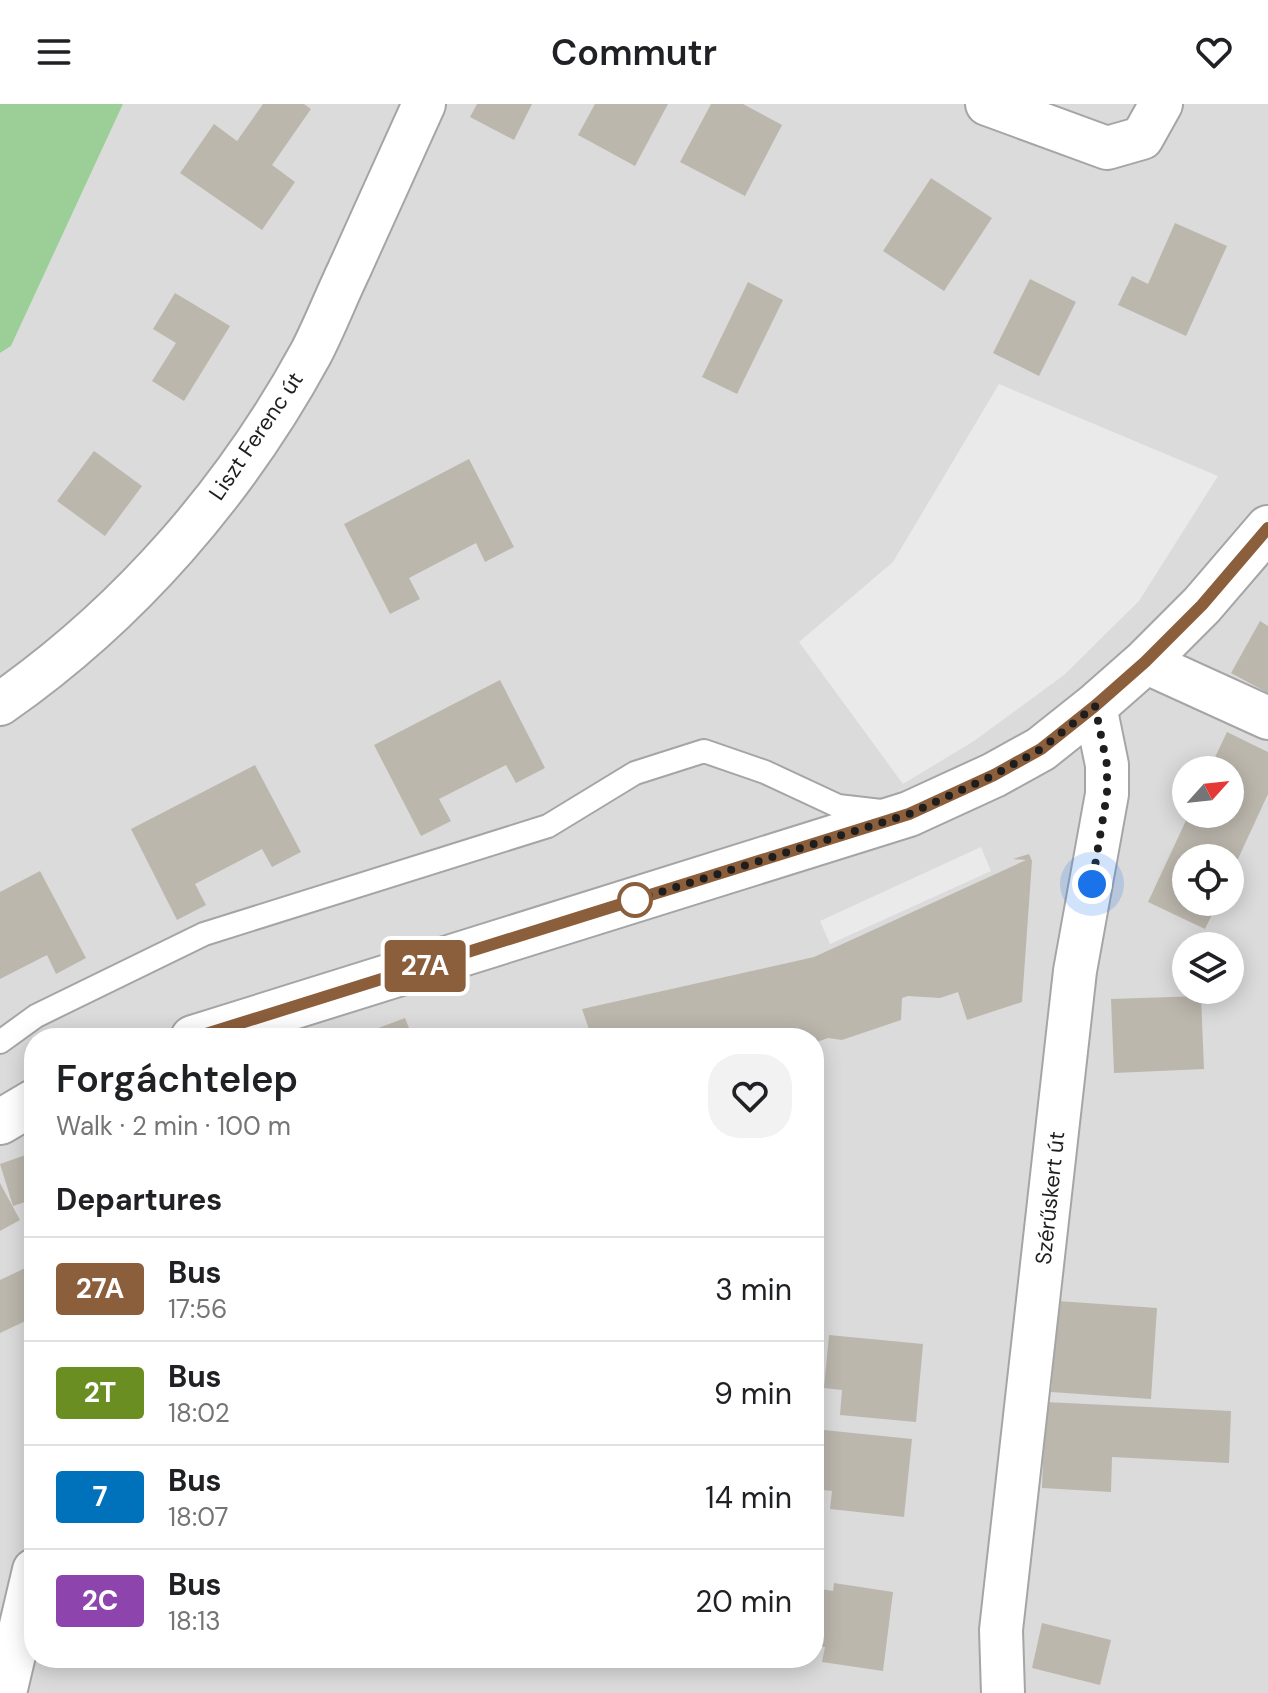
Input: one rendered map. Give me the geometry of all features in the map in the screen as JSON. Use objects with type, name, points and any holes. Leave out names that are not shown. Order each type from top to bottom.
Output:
[{"type":"street","name":"Liszt Ferenc út","points":[[0,704],[135,591],[232,478],[313,350],[424,104]]},
{"type":"street","points":[[987,104],[1107,148],[1151,121]]},
{"type":"street","points":[[225,1028],[909,814],[994,775],[1041,749],[1145,662],[1202,605],[1268,528]]},
{"type":"street","points":[[1145,662],[1268,718]]},
{"type":"street","name":"Szérűskert út","points":[[1003,1693],[1001,1630],[1075,971],[1107,794],[1107,765],[1095,706]]},
{"type":"street","points":[[0,1122],[24,1108]]},
{"type":"street","points":[[5,1693],[24,1612]]},
{"type":"lane","points":[[0,1042],[36,1016],[204,934],[548,826],[635,773],[704,751],[765,772],[838,806],[909,814]]},
{"type":"shaded area","points":[[123,104],[1268,104],[1268,1693],[0,1693],[0,353],[11,346]]},
{"type":"shaded area","points":[[999,384],[1218,476],[1139,601],[1064,675],[974,741],[903,784],[799,642],[893,562]]},
{"type":"shaded area","points":[[981,847],[991,871],[830,944],[820,921]]},
{"type":"green space","points":[[0,104],[123,104],[11,346],[0,353]]},
{"type":"building","points":[[263,104],[304,104],[311,109],[272,165],[295,182],[262,230],[180,173],[214,124],[237,141]]},
{"type":"building","points":[[477,104],[532,104],[514,140],[470,117]]},
{"type":"building","points":[[595,104],[668,104],[635,166],[578,135]]},
{"type":"building","points":[[711,104],[743,104],[782,125],[745,196],[680,162]]},
{"type":"building","points":[[931,178],[992,218],[944,291],[883,251]]},
{"type":"building","points":[[1175,223],[1227,246],[1186,336],[1118,305],[1132,276],[1148,284]]},
{"type":"building","points":[[1030,279],[1076,302],[1039,376],[993,353]]},
{"type":"building","points":[[748,282],[783,300],[737,394],[702,377]]},
{"type":"building","points":[[175,293],[230,326],[184,401],[152,381],[176,343],[153,329]]},
{"type":"building","points":[[94,451],[142,486],[105,536],[57,501]]},
{"type":"building","points":[[469,459],[514,547],[485,562],[476,543],[409,578],[420,599],[390,614],[344,524]]},
{"type":"building","points":[[1260,621],[1268,626],[1268,693],[1231,673]]},
{"type":"building","points":[[500,680],[545,768],[516,783],[506,765],[439,799],[451,821],[421,836],[374,745]]},
{"type":"building","points":[[1227,732],[1268,752],[1268,794],[1244,846],[1175,844],[1182,828],[1244,828],[1244,756],[1216,756]]},
{"type":"building","points":[[255,765],[301,852],[272,867],[262,849],[195,884],[206,905],[177,920],[131,829]]},
{"type":"building","points":[[1172,850],[1172,913],[1148,902]]},
{"type":"building","points":[[1029,854],[1032,861],[1022,1002],[967,1020],[958,992],[940,998],[908,996],[902,998],[901,1020],[842,1040],[824,1039],[824,1028],[589,1028],[582,1009],[814,957],[1026,860],[1013,859]]},
{"type":"building","points":[[40,871],[86,958],[56,974],[47,955],[0,979],[0,892]]},
{"type":"building","points":[[1178,916],[1211,916],[1205,929]]},
{"type":"building","points":[[1172,997],[1172,1004],[1201,1004],[1204,1069],[1114,1073],[1111,999]]},
{"type":"building","points":[[405,1018],[409,1028],[378,1028]]},
{"type":"building","points":[[24,1156],[24,1202],[13,1206],[0,1164]]},
{"type":"building","points":[[0,1183],[20,1220],[0,1231]]},
{"type":"building","points":[[24,1269],[24,1322],[0,1333],[0,1280]]},
{"type":"building","points":[[1058,1301],[1157,1308],[1151,1399],[1051,1392]]},
{"type":"building","points":[[829,1335],[923,1344],[916,1422],[840,1415],[842,1390],[824,1388]]},
{"type":"building","points":[[1045,1402],[1231,1411],[1229,1463],[1112,1457],[1111,1492],[1042,1488]]},
{"type":"building","points":[[824,1430],[912,1439],[904,1517],[830,1509],[832,1491],[824,1490]]},
{"type":"building","points":[[834,1583],[893,1592],[883,1671],[824,1662],[824,1590],[833,1591]]},
{"type":"building","points":[[1042,1623],[1111,1640],[1100,1685],[1032,1668]]},
{"type":"bus line","name":"27A","points":[[225,1028],[909,814],[994,775],[1041,749],[1145,662],[1202,605],[1268,528]]},
{"type":"route","points":[[635,900],[909,814],[994,775],[1041,749],[1095,706],[1107,765],[1107,794],[1092,884]]}]
